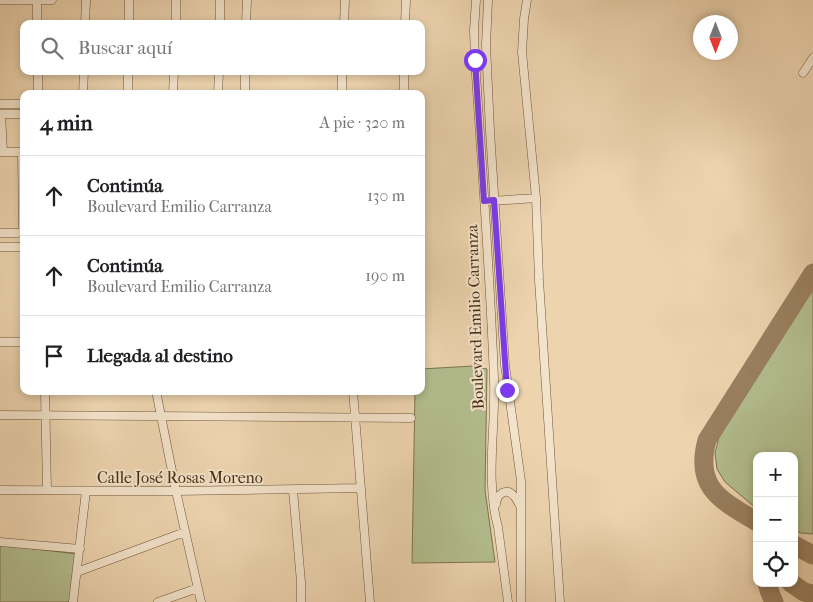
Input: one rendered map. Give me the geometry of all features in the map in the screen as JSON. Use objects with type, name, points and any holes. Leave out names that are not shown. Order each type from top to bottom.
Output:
[{"type":"street","points":[[0,0],[52,0]]},
{"type":"street","points":[[36,0],[37,20]]},
{"type":"street","points":[[85,20],[86,0]]},
{"type":"street","points":[[129,0],[129,20]]},
{"type":"street","points":[[176,0],[176,20]]},
{"type":"street","points":[[220,0],[220,20]]},
{"type":"street","points":[[246,0],[246,20]]},
{"type":"street","points":[[344,20],[345,0]]},
{"type":"street","points":[[405,20],[406,0]]},
{"type":"street","name":"Boulevard Emilio Carranza","points":[[476,0],[475,60],[494,395],[492,479],[495,515],[508,602]]},
{"type":"street","name":"Boulevard Emilio Carranza","points":[[488,0],[486,45],[504,365],[521,481],[521,602]]},
{"type":"street","points":[[527,0],[522,52],[536,198],[539,280],[560,602]]},
{"type":"street","points":[[803,73],[813,58]]},
{"type":"street","points":[[38,75],[38,90]]},
{"type":"street","points":[[84,75],[84,90]]},
{"type":"street","points":[[128,75],[128,90]]},
{"type":"street","points":[[173,90],[174,75]]},
{"type":"street","points":[[218,90],[219,75]]},
{"type":"street","points":[[245,75],[245,90]]},
{"type":"street","points":[[342,75],[342,90]]},
{"type":"street","points":[[404,75],[404,90]]},
{"type":"street","points":[[0,104],[20,104]]},
{"type":"street","points":[[20,114],[1,114],[1,152],[20,152]]},
{"type":"street","points":[[484,201],[536,198]]},
{"type":"street","points":[[0,233],[20,232]]},
{"type":"street","points":[[0,247],[20,248]]},
{"type":"street","points":[[0,342],[20,342]]},
{"type":"street","points":[[45,395],[47,490]]},
{"type":"street","points":[[157,395],[201,602]]},
{"type":"street","points":[[353,395],[370,602]]},
{"type":"street","points":[[0,415],[411,418]]},
{"type":"street","name":"Calle José Rosas Moreno","points":[[0,490],[176,491],[361,488]]},
{"type":"street","points":[[293,490],[301,602]]},
{"type":"street","points":[[73,602],[86,491]]},
{"type":"street","points":[[495,515],[496,499],[503,492],[507,492],[515,497],[522,510]]},
{"type":"street","points":[[77,572],[185,532]]},
{"type":"street","points":[[0,542],[80,549]]},
{"type":"street","points":[[158,602],[198,588]]},
{"type":"green space","points":[[813,285],[813,534],[798,532],[798,452],[753,452],[753,506],[725,482],[717,469],[715,453],[719,437],[741,395]]},
{"type":"green space","points":[[473,366],[487,369],[485,490],[495,562],[412,563],[415,395],[425,395],[425,369]]},
{"type":"green space","points":[[0,546],[77,554],[70,602],[0,602]]},
{"type":"taxiway","points":[[753,520],[722,499],[708,481],[704,470],[707,440],[813,273]]},
{"type":"taxiway","points":[[798,547],[813,555]]},
{"type":"taxiway","points":[[768,587],[774,602]]},
{"type":"taxiway","points":[[797,587],[804,592],[813,594]]},
{"type":"route","points":[[475,60],[484,201],[494,200],[507,390]]}]
